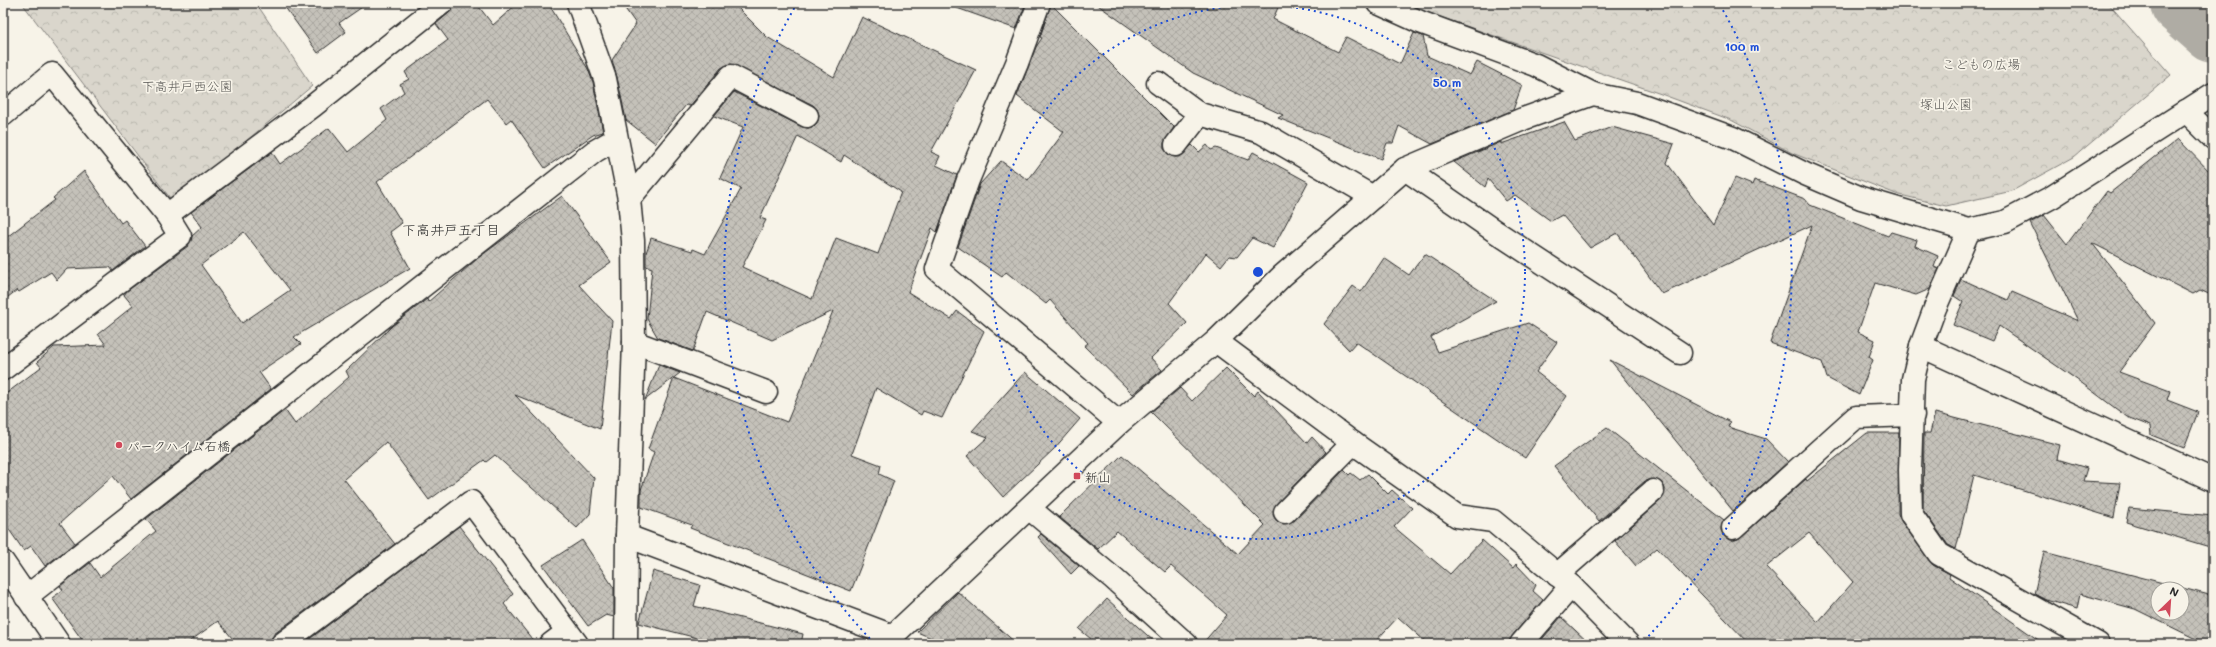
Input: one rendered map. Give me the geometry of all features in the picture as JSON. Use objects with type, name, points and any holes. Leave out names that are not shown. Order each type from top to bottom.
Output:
[{"type":"street","points":[[168,215],[313,106],[442,3]]},
{"type":"street","points":[[578,3],[605,79],[629,199],[633,241],[634,342],[627,536],[626,644]]},
{"type":"street","points":[[1039,3],[1017,63],[968,180],[937,269],[1119,423]]},
{"type":"street","points":[[1378,3],[1420,22],[1536,65],[1593,94],[1637,103],[1733,138],[1805,174],[1861,198],[1969,230],[2005,222],[2045,200],[2213,94]]},
{"type":"street","points":[[3,115],[52,74],[168,215],[180,236],[3,369]]},
{"type":"street","points":[[629,199],[731,76],[807,116]]},
{"type":"street","points":[[1158,82],[1200,114],[1261,132],[1373,196]]},
{"type":"street","points":[[627,536],[889,640],[1030,509],[1119,423],[1216,341],[1282,276],[1405,169],[1523,119],[1593,94]]},
{"type":"street","points":[[2186,111],[2213,138]]},
{"type":"street","points":[[1176,145],[1200,114]]},
{"type":"street","points":[[26,597],[595,151],[616,139]]},
{"type":"street","points":[[1405,169],[1496,232],[1680,353]]},
{"type":"street","points":[[1969,230],[1935,308],[1921,346],[1913,379],[1910,470],[1912,514],[1939,554],[2098,644]]},
{"type":"street","points":[[1216,341],[1353,443],[1457,516],[1493,521],[1564,581],[1628,644]]},
{"type":"street","points":[[634,342],[766,392]]},
{"type":"street","points":[[1921,346],[2213,480]]},
{"type":"street","points":[[1733,528],[1856,417],[1913,415]]},
{"type":"street","points":[[1285,512],[1353,443]]},
{"type":"street","points":[[1521,644],[1564,581],[1653,491]]},
{"type":"street","points":[[282,644],[471,502],[565,640]]},
{"type":"street","points":[[1030,509],[1114,579],[1186,644]]},
{"type":"street","points":[[3,562],[59,644]]},
{"type":"green space","name":"下高井戸西公園","points":[[22,3],[256,3],[312,86],[173,202]]},
{"type":"green space","name":"塚山公園","points":[[1400,3],[2108,3],[2171,75],[2074,157],[2012,191],[1946,206],[1896,194],[1792,153],[1731,120]]},
{"type":"building","points":[[282,3],[368,3],[339,23],[346,32],[318,53]]},
{"type":"building","points":[[454,3],[476,3],[493,25],[518,3],[548,3],[588,69],[593,82],[603,132],[593,135],[545,168],[511,119],[506,123],[487,99],[377,182],[402,223],[390,232],[410,268],[294,337],[301,344],[259,372],[271,389],[131,499],[113,476],[60,523],[75,543],[45,566],[31,546],[24,551],[3,521],[3,396],[41,367],[37,362],[54,347],[106,345],[98,334],[133,306],[124,295],[127,291],[188,246],[192,236],[202,227],[191,212],[272,152],[280,164],[329,128],[348,152],[387,120],[381,109],[404,92],[400,84],[409,79],[405,72],[448,40],[436,24],[450,12]],"holes":[[[244,232],[290,290],[242,323],[201,265]]]},
{"type":"building","points":[[621,3],[733,3],[767,37],[834,77],[862,17],[976,70],[931,152],[940,156],[936,165],[957,175],[937,232],[932,228],[908,292],[951,319],[957,311],[984,331],[942,418],[923,411],[921,415],[876,388],[852,454],[881,465],[879,474],[894,481],[851,591],[690,528],[692,525],[641,507],[641,490],[654,452],[648,449],[674,378],[787,422],[833,311],[772,340],[707,312],[693,351],[658,338],[647,319],[652,268],[646,266],[646,253],[651,238],[692,251],[693,249],[705,254],[741,189],[720,178],[743,127],[714,116],[734,92],[802,127],[808,128],[814,126],[818,121],[819,115],[817,109],[813,105],[731,64],[721,68],[690,106],[686,105],[655,143],[626,120],[612,60],[636,24]],"holes":[[[798,136],[841,162],[844,155],[901,192],[878,254],[836,238],[812,299],[742,267],[766,220],[760,218]]]},
{"type":"building","points":[[955,3],[1026,3],[1016,29],[954,7]]},
{"type":"building","points":[[1095,3],[1280,3],[1273,19],[1338,52],[1346,37],[1400,64],[1414,33],[1423,36],[1427,56],[1470,75],[1477,62],[1522,85],[1513,110],[1432,144],[1399,126],[1393,143],[1387,143],[1381,159],[1278,118],[1283,115],[1193,73]]},
{"type":"building","points":[[1051,4],[1174,127],[1164,143],[1164,149],[1169,155],[1175,157],[1181,156],[1192,145],[1199,152],[1207,145],[1211,150],[1216,148],[1248,160],[1253,152],[1308,182],[1273,248],[1252,238],[1237,257],[1229,256],[1221,266],[1206,253],[1169,303],[1187,323],[1151,358],[1162,370],[1133,394],[1084,346],[1088,343],[1050,300],[1046,304],[1006,272],[1002,277],[958,247],[980,184],[1001,161],[1028,180],[1064,132],[1017,96],[1036,47],[1042,38],[1040,37]]},
{"type":"building","points":[[1564,122],[1575,141],[1612,127],[1674,144],[1667,163],[1713,225],[1735,178],[1752,185],[1754,180],[1805,199],[1810,205],[1888,236],[1891,232],[1917,240],[1915,246],[1938,256],[1934,267],[1939,269],[1930,289],[1916,295],[1875,283],[1858,332],[1875,340],[1869,357],[1873,360],[1859,395],[1827,378],[1822,362],[1770,343],[1812,225],[1662,294],[1617,233],[1590,248],[1562,215],[1551,221],[1515,195],[1506,201],[1488,179],[1485,187],[1454,162],[1501,142],[1501,144]]},
{"type":"building","points":[[2178,139],[2213,175],[2213,296],[2200,290],[2193,294],[2092,243],[2155,323],[2119,372],[2170,391],[2167,400],[2198,412],[2184,448],[2151,435],[2150,426],[2127,417],[2083,384],[1999,326],[1992,341],[1953,325],[1963,302],[1954,296],[1961,279],[2008,300],[2012,292],[2078,321],[2030,223],[2044,215],[2067,244],[2107,191],[2110,193]]},
{"type":"building","points":[[84,171],[121,223],[125,220],[145,246],[113,271],[110,267],[67,269],[57,280],[51,272],[19,292],[17,290],[3,301],[3,240],[55,200],[53,198]]},
{"type":"building","points":[[562,196],[611,262],[579,285],[612,321],[600,429],[515,395],[594,478],[590,514],[577,528],[495,455],[486,462],[484,460],[429,500],[386,442],[344,479],[395,544],[274,634],[270,644],[237,644],[218,621],[186,644],[85,644],[52,598],[63,590],[60,586],[90,563],[100,577],[156,531],[146,519],[285,410],[295,424],[349,377],[346,371],[392,326],[427,299],[428,302],[478,258]]},
{"type":"building","points":[[1425,254],[1496,301],[1431,337],[1438,352],[1528,323],[1557,342],[1536,372],[1567,396],[1525,458],[1356,342],[1349,350],[1324,324],[1353,286],[1361,292],[1384,258],[1409,275]]},
{"type":"building","points":[[1610,360],[1730,422],[1728,427],[1766,439],[1788,462],[1733,511]]},
{"type":"building","points":[[659,365],[680,373],[645,400]]},
{"type":"building","points":[[1226,368],[1254,396],[1258,391],[1307,443],[1312,437],[1326,452],[1276,504],[1273,515],[1277,521],[1282,524],[1294,521],[1344,470],[1349,475],[1351,473],[1360,480],[1368,474],[1388,494],[1392,490],[1412,508],[1394,527],[1450,574],[1482,540],[1513,568],[1516,564],[1536,585],[1533,591],[1543,600],[1512,636],[1509,644],[1428,644],[1398,617],[1373,644],[1202,644],[1227,615],[1171,566],[1165,572],[1117,531],[1098,549],[1059,517],[1122,455],[1238,554],[1265,525],[1151,412],[1180,388],[1192,401]]},
{"type":"building","points":[[1025,372],[1080,419],[1054,449],[1003,497],[967,456],[988,437],[972,431]]},
{"type":"building","points":[[1935,413],[2060,445],[2057,459],[2087,468],[2083,481],[2120,483],[2114,518],[1974,475],[1956,549],[1948,545],[1923,510],[1924,433],[1930,433]]},
{"type":"building","points":[[1607,428],[1724,520],[1721,530],[1724,536],[1729,540],[1735,540],[1741,537],[1806,479],[1807,481],[1867,433],[1899,433],[1898,514],[1901,521],[1933,565],[1950,574],[1949,577],[2044,644],[1749,644],[1657,548],[1636,566],[1615,541],[1661,500],[1665,489],[1662,483],[1651,479],[1645,481],[1599,521],[1554,466]],"holes":[[[1809,533],[1853,582],[1818,622],[1766,567]]]},
{"type":"building","points":[[2129,508],[2213,516],[2213,548],[2126,522]]},
{"type":"building","points":[[459,526],[513,594],[504,604],[536,644],[303,644]]},
{"type":"building","points":[[1041,534],[1079,566],[1071,574],[1038,537]]},
{"type":"building","points":[[582,540],[614,588],[614,617],[606,615],[588,626],[543,565]]},
{"type":"building","points":[[2044,552],[2155,581],[2150,581],[2150,616],[2135,609],[2080,594],[2077,609],[2046,600],[2034,594]]},
{"type":"building","points":[[653,571],[700,585],[694,606],[803,634],[801,644],[695,644],[697,638],[639,623]]},
{"type":"building","points":[[2190,590],[2213,596],[2213,644],[2206,644],[2159,621],[2190,621]]},
{"type":"building","points":[[958,592],[1017,644],[946,644],[917,632]]},
{"type":"building","points":[[1107,599],[1157,644],[1097,644],[1079,629]]},
{"type":"building","points":[[1561,617],[1590,644],[1538,644]]},
{"type":"waterway","points":[[2182,3],[2213,30]]},
{"type":"place","name":"パークハイム石橋","points":[[119,445]]},
{"type":"place","name":"新山","points":[[1077,476]]},
{"type":"district","name":"下高井戸五丁目","points":[[451,229]]},
{"type":"park label","name":"こどもの広場","points":[[1981,63]]}]
